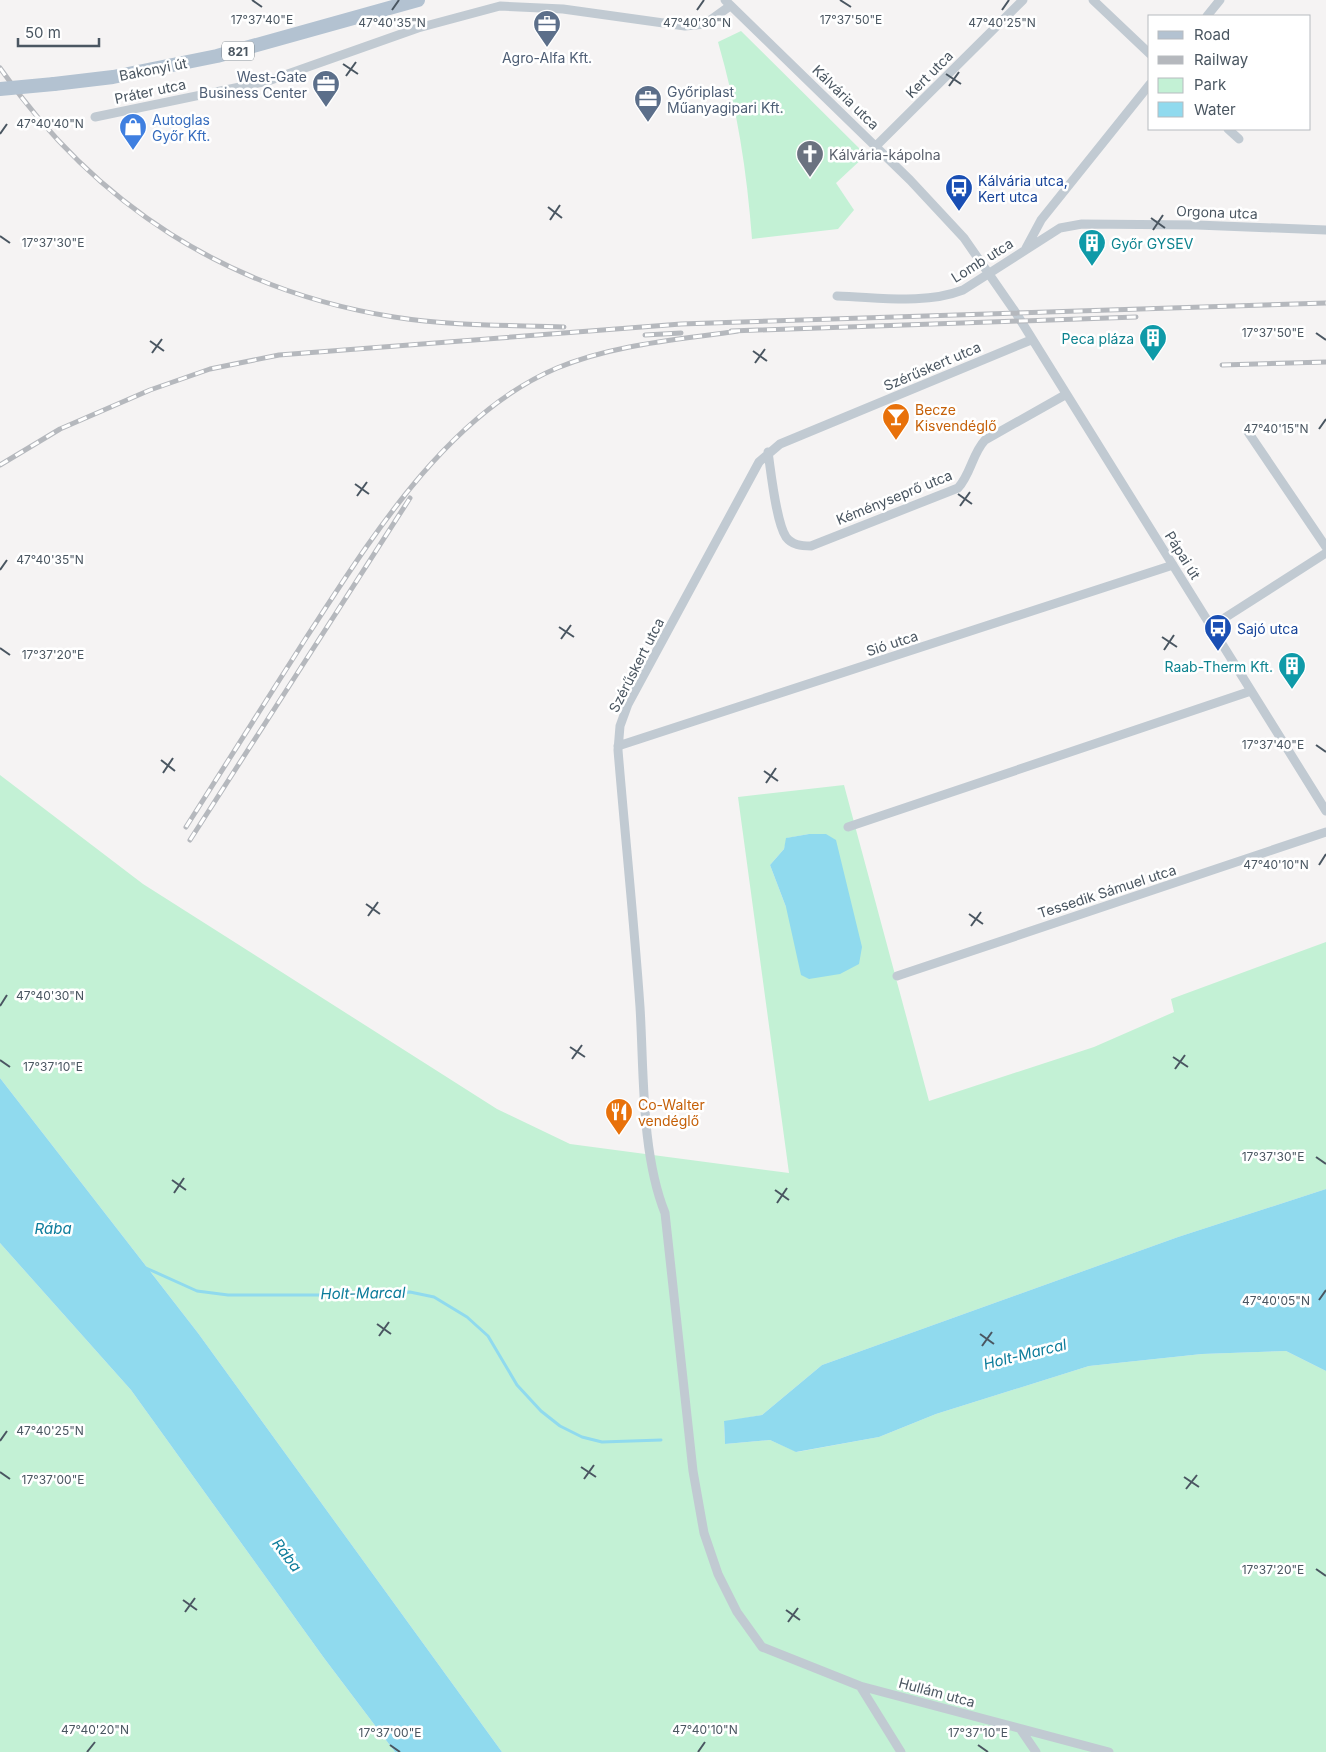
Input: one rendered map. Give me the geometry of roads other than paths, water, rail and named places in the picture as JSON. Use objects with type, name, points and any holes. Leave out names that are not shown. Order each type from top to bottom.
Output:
[{"type":"main road","name":"Bakonyi út","points":[[0,90],[113,77],[217,56],[418,0]]},
{"type":"street","name":"Kert utca","points":[[876,146],[1023,0]]},
{"type":"street","points":[[1093,0],[1148,52]]},
{"type":"street","points":[[1208,15],[1220,0]]},
{"type":"street","name":"Kálvária utca","points":[[728,3],[876,146],[964,238],[1016,313]]},
{"type":"street","name":"Práter utca","points":[[94,117],[268,82],[418,28],[500,6],[563,9],[685,26],[705,24],[728,3]]},
{"type":"street","name":"Lomb utca","points":[[837,296],[926,299],[947,296],[964,290],[1024,250],[1041,220],[1148,86]]},
{"type":"street","points":[[1229,130],[1239,139]]},
{"type":"street","name":"Orgona utca","points":[[1024,250],[1060,228],[1082,224],[1197,225],[1326,230]]},
{"type":"street","name":"Pápai út","points":[[1016,313],[1065,395],[1212,626],[1326,811]]},
{"type":"street","name":"Szérűskert utca","points":[[762,1647],[737,1612],[718,1574],[704,1533],[693,1471],[665,1212],[659,1199],[648,1137],[637,964],[618,746],[620,726],[628,704],[759,462],[768,452],[780,444],[1031,340]]},
{"type":"street","name":"Kéményseprő utca","points":[[768,452],[782,526],[787,538],[798,546],[811,546],[958,488],[966,480],[979,446],[985,440],[1065,395]]},
{"type":"street","points":[[1248,432],[1326,547]]},
{"type":"street","points":[[1212,626],[1326,553]]},
{"type":"street","name":"Sió utca","points":[[618,746],[1173,565]]},
{"type":"street","points":[[848,827],[1251,691]]},
{"type":"street","name":"Tessedik Sámuel utca","points":[[896,976],[1326,832]]},
{"type":"street","name":"Hullám utca","points":[[762,1647],[860,1686],[1109,1752]]},
{"type":"street","points":[[860,1686],[901,1752]]},
{"type":"street","points":[[1021,1730],[1036,1752]]},
{"type":"water","points":[[809,834],[826,834],[836,840],[862,947],[859,964],[840,974],[809,979],[801,975],[786,907],[770,865],[784,849],[786,838]]},
{"type":"water","name":"Rába","points":[[0,1078],[198,1333],[502,1752],[395,1752],[324,1658],[131,1390],[0,1243]]},
{"type":"water","points":[[1326,1189],[1326,1371],[1286,1351],[1202,1354],[1089,1366],[936,1414],[879,1437],[796,1452],[770,1440],[725,1444],[724,1421],[762,1415],[822,1365],[1178,1237]]},
{"type":"waterway","name":"Holt-Marcal","points":[[146,1268],[197,1291],[228,1295],[322,1295],[410,1292],[434,1297],[467,1317],[488,1336],[517,1385],[541,1411],[560,1426],[582,1437],[602,1442],[661,1440]]},
{"type":"railway","points":[[0,68],[37,117],[78,161],[123,200],[171,234],[222,263],[276,286],[334,304],[394,317],[458,324],[564,327]]},
{"type":"railway","points":[[0,465],[60,429],[150,390],[210,369],[279,355],[681,324],[1326,303]]},
{"type":"railway","points":[[731,331],[1136,317]]},
{"type":"railway","points":[[186,827],[306,638],[384,522],[446,448],[480,416],[517,389],[557,368],[579,360],[624,348],[738,331]]},
{"type":"railway","points":[[645,335],[681,333]]},
{"type":"railway","points":[[1222,365],[1326,362]]},
{"type":"railway","points":[[190,840],[410,498]]},
{"type":"place","name":"Agro-Alfa Kft.","points":[[547,48]]},
{"type":"place","name":"West-Gate Business Center","points":[[326,108]]},
{"type":"place","name":"Győriplast Műanyagipari Kft.","points":[[648,123]]},
{"type":"place","name":"Autoglas Győr Kft.","points":[[133,151]]},
{"type":"place","name":"Kálvária-kápolna","points":[[810,178]]},
{"type":"place","name":"Kálvária utca, Kert utca","points":[[959,212]]},
{"type":"place","name":"Győr GYSEV","points":[[1092,267]]},
{"type":"place","name":"Peca pláza","points":[[1153,362]]},
{"type":"place","name":"Becze Kisvendéglő","points":[[896,441]]},
{"type":"place","name":"Sajó utca","points":[[1218,652]]},
{"type":"place","name":"Raab-Therm Kft.","points":[[1292,690]]},
{"type":"place","name":"Co-Walter vendéglő","points":[[619,1136]]}]
